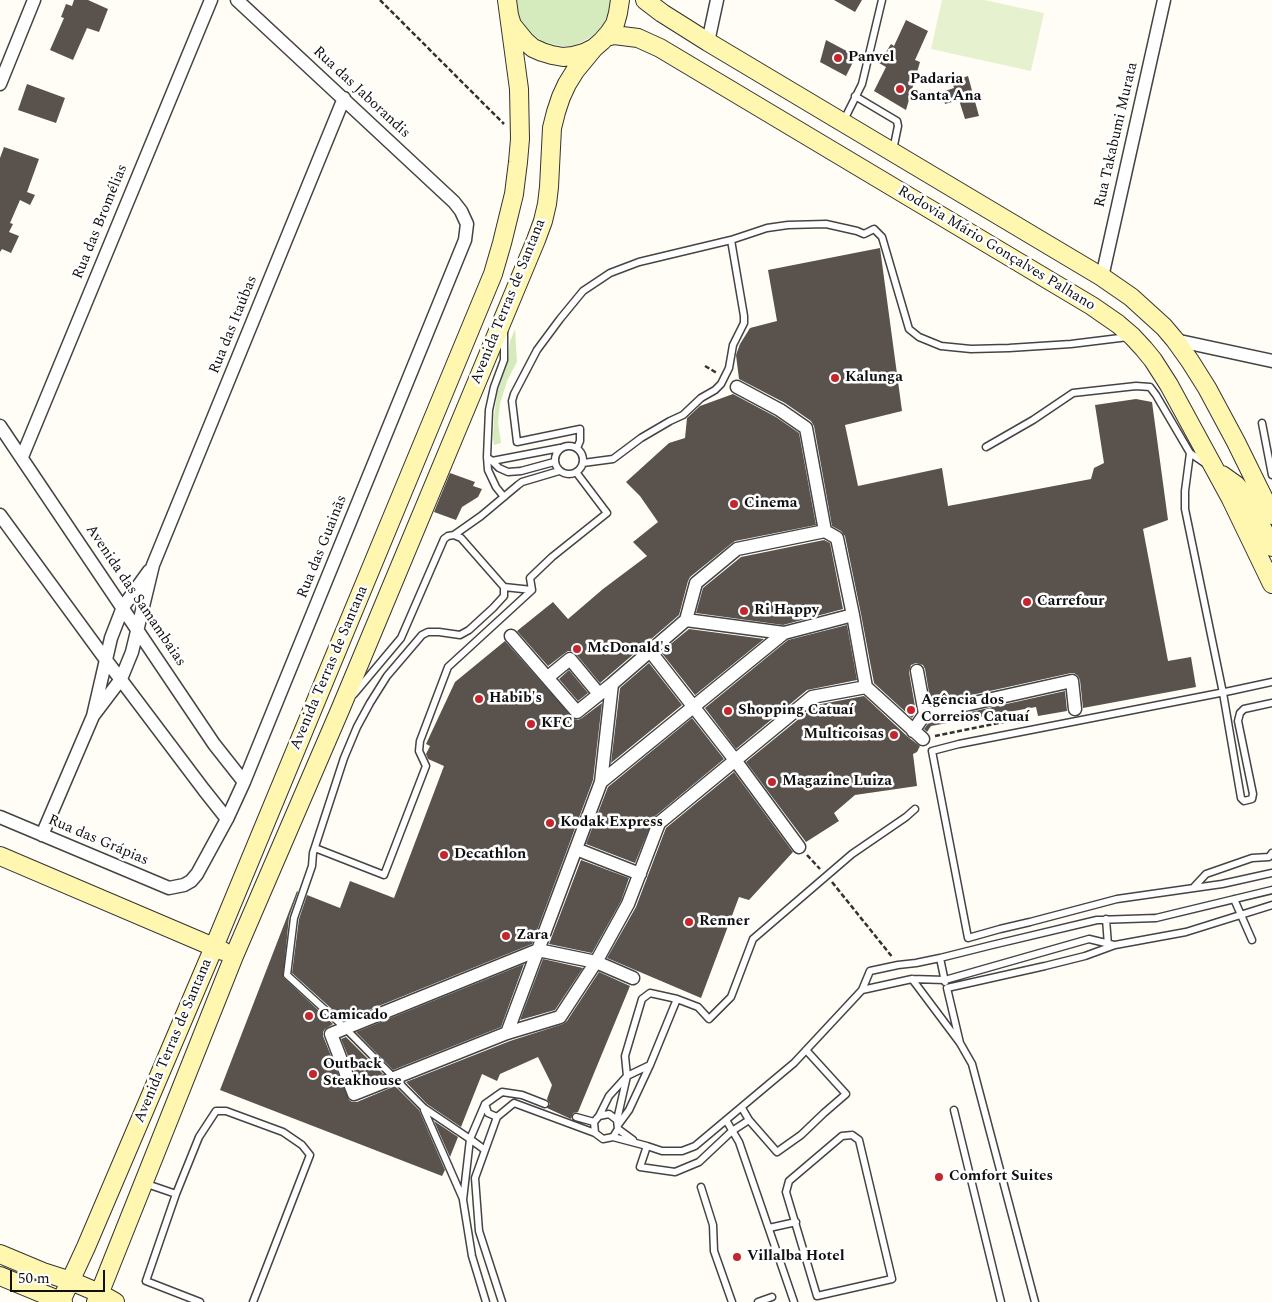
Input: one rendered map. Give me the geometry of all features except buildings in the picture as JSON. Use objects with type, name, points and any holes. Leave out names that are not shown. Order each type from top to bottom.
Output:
[{"type":"street","points":[[0,84],[34,0]]},
{"type":"street","name":"Rua das Bromélias","points":[[22,457],[211,0]]},
{"type":"street","name":"Rua das Jaborandis","points":[[237,0],[344,98],[454,202],[461,211]]},
{"type":"street","name":"Avenida Terras de Santana","points":[[97,1298],[234,956],[340,710],[504,317],[542,221],[549,187],[552,128],[561,97],[576,71],[615,24],[620,0]]},
{"type":"street","name":"Rodovia Mário Gonçalves Palhano","points":[[645,0],[708,42],[1102,277],[1146,309],[1175,340],[1207,388],[1272,515]]},
{"type":"street","points":[[708,42],[717,0]]},
{"type":"street","name":"Rua Takabumi Murata","points":[[1102,277],[1164,0]]},
{"type":"street","name":"Avenida Terras de Santana","points":[[62,1302],[214,947],[492,274],[514,194],[520,139],[519,89],[507,5]]},
{"type":"street","name":"Rodovia Mário Gonçalves Palhano","points":[[507,5],[512,25],[521,38],[533,48],[552,55],[563,57],[584,53],[614,35],[638,38],[660,48],[1092,306],[1118,324],[1132,336],[1153,360],[1169,385],[1231,499],[1272,584]]},
{"type":"street","name":"Rua das Itaúbas","points":[[93,716],[121,680],[132,652],[154,565],[344,98]]},
{"type":"street","name":"Rua das Guainãs","points":[[184,885],[197,874],[227,819],[244,782],[465,240],[467,224],[461,211]]},
{"type":"street","points":[[1175,340],[1272,361]]},
{"type":"street","points":[[737,387],[780,410],[806,428],[825,531]]},
{"type":"street","name":"Avenida das Samambaias","points":[[0,426],[214,744],[244,782]]},
{"type":"street","points":[[1215,470],[1236,485],[1245,495],[1272,547]]},
{"type":"street","points":[[0,515],[106,660],[227,819]]},
{"type":"street","points":[[511,636],[577,712],[686,620],[696,583],[737,549],[825,531],[838,538],[866,687],[923,740]]},
{"type":"street","name":"Rua das Itaúbas","points":[[42,835],[93,716],[111,638],[123,608],[154,565]]},
{"type":"street","points":[[686,620],[784,632],[853,615]]},
{"type":"street","points":[[601,782],[784,632]]},
{"type":"street","points":[[650,651],[735,760],[799,847]]},
{"type":"street","points":[[548,677],[570,658],[599,694]]},
{"type":"street","points":[[913,731],[924,714],[917,671]]},
{"type":"street","points":[[924,714],[1072,682],[1075,709]]},
{"type":"street","points":[[507,1033],[601,782],[612,684]]},
{"type":"street","points":[[633,978],[596,962],[538,950],[331,1034],[354,1094],[507,1033],[560,1016],[596,962],[628,904],[659,823],[812,697],[866,687]]},
{"type":"street","name":"Rua das Grápias","points":[[0,817],[169,888],[184,885]]},
{"type":"street","points":[[576,849],[640,874]]},
{"type":"street","points":[[0,856],[234,956]]},
{"type":"street","points":[[0,1254],[43,1272],[71,1281],[97,1298],[115,1302]]},
{"type":"street","points":[[0,1276],[62,1302]]},
{"type":"lane","points":[[843,122],[862,84],[882,0]]},
{"type":"lane","points":[[855,96],[897,120],[898,126],[892,152]]},
{"type":"lane","points":[[577,448],[580,441],[580,429],[517,442],[512,401],[537,350],[560,318],[583,291],[610,273],[638,262],[731,240],[767,228],[794,224],[826,224],[864,234],[874,229],[882,237],[909,329],[919,337],[941,346],[1009,348],[1071,344],[1132,336]]},
{"type":"lane","points":[[583,463],[613,459],[641,438],[683,415],[691,406],[721,384],[729,368],[733,345],[744,323],[731,240]]},
{"type":"lane","points":[[504,317],[505,354],[492,393],[489,410],[490,459],[488,470],[496,488],[504,497]]},
{"type":"lane","points":[[480,392],[483,367]]},
{"type":"lane","points":[[986,447],[1033,420],[1073,393],[1136,386],[1150,387],[1190,453],[1215,470]]},
{"type":"lane","points":[[1262,423],[1272,475]]},
{"type":"lane","points":[[490,459],[569,445],[577,448],[582,455],[583,463],[579,470],[569,474],[559,471],[554,462],[555,454],[561,447]]},
{"type":"lane","points":[[1190,453],[1185,491],[1185,509],[1223,693],[1241,798],[1244,801],[1252,799],[1253,794],[1238,721],[1240,713],[1244,709],[1272,703]]},
{"type":"lane","points":[[490,459],[499,468],[508,472],[521,471],[554,462]]},
{"type":"lane","points":[[340,710],[401,638],[444,539],[454,535],[481,516],[522,482],[559,471]]},
{"type":"lane","points":[[532,590],[530,578],[552,557],[606,513],[576,472]]},
{"type":"lane","points":[[454,535],[461,538],[504,587],[502,599],[469,630],[460,634],[428,632],[422,635],[387,676],[370,703],[344,758],[313,853],[312,866],[294,918],[286,975],[345,1028],[424,1108],[485,1150]]},
{"type":"lane","points":[[404,556],[420,538]]},
{"type":"lane","points":[[504,587],[532,590]]},
{"type":"lane","points":[[315,848],[384,875],[426,766],[419,751],[420,741],[448,668],[532,590]]},
{"type":"lane","points":[[1272,682],[932,751],[968,938],[1117,899],[1222,884],[1272,873]]},
{"type":"lane","points":[[618,1125],[627,1076],[625,1056],[642,1000],[650,993],[677,999],[698,1007],[708,1019],[731,998],[753,939],[828,877],[852,854],[915,809]]},
{"type":"lane","points":[[1193,888],[1206,874],[1252,858],[1269,857],[1272,854]]},
{"type":"lane","points":[[502,1302],[479,1230],[476,1178],[497,1117],[514,1104],[595,1133],[603,1139],[612,1137],[662,1151],[682,1150],[695,1146],[794,1064],[862,990],[870,972],[940,958],[1097,920],[1156,918],[1272,890]]},
{"type":"lane","points":[[1234,899],[1252,940]]},
{"type":"lane","points":[[947,988],[1085,956],[1110,945],[1186,932],[1272,905]]},
{"type":"lane","points":[[1106,919],[1110,945]]},
{"type":"lane","points":[[862,990],[912,979],[945,980],[1088,939],[1110,945]]},
{"type":"lane","points":[[940,958],[960,1042]]},
{"type":"lane","points":[[912,979],[960,1042],[972,1064],[1035,1302]]},
{"type":"lane","points":[[612,1137],[629,1110],[677,999]]},
{"type":"lane","points":[[742,1108],[748,1120],[777,1152],[801,1135],[846,1094],[806,1050]]},
{"type":"lane","points":[[594,1122],[600,1116],[609,1096],[627,1076],[650,1065]]},
{"type":"lane","points":[[463,1200],[470,1138],[485,1104],[502,1092],[522,1095],[545,1104]]},
{"type":"lane","points":[[485,1104],[488,1114],[497,1117]]},
{"type":"lane","points":[[424,1108],[463,1200],[472,1256],[486,1302]]},
{"type":"lane","points":[[954,1110],[1001,1302]]},
{"type":"lane","points":[[200,1302],[146,1281],[176,1194],[200,1137],[216,1111],[226,1111],[283,1132],[302,1145],[310,1155],[253,1302]]},
{"type":"lane","points":[[600,1116],[609,1114],[636,1143]]},
{"type":"lane","points":[[576,1117],[594,1122]]},
{"type":"lane","points":[[726,1120],[739,1142],[794,1302]]},
{"type":"lane","points":[[647,1146],[640,1167],[675,1172],[699,1162],[732,1131],[748,1120]]},
{"type":"lane","points":[[594,1122],[595,1133]]},
{"type":"lane","points":[[852,1135],[859,1140],[892,1279],[817,1296],[796,1222],[786,1192],[789,1181],[842,1136],[852,1135]]},
{"type":"lane","points":[[143,1183],[176,1194]]},
{"type":"lane","points":[[701,1187],[713,1225],[714,1251],[732,1302]]},
{"type":"lane","points":[[769,1228],[796,1222]]},
{"type":"lane","points":[[758,1302],[772,1297]]},
{"type":"path","points":[[380,0],[520,139]]},
{"type":"path","points":[[799,847],[828,877],[898,965]]},
{"type":"green space","points":[[515,0],[611,0],[607,16],[597,32],[580,43],[571,46],[561,46],[543,42],[528,31],[518,16]]},
{"type":"green space","points":[[942,0],[984,0],[1044,13],[1031,71],[931,49]]},
{"type":"green space","points":[[515,329],[517,362],[507,381],[500,404],[498,422],[501,443],[494,445],[494,417],[497,394],[508,358],[510,341]]},
{"type":"place","name":"Panvel","points":[[838,58]]},
{"type":"place","name":"Padaria Santa Ana","points":[[900,89]]},
{"type":"place","name":"Kalunga","points":[[835,378]]},
{"type":"place","name":"Cinema","points":[[734,504]]},
{"type":"place","name":"Carrefour","points":[[1027,602]]},
{"type":"place","name":"Ri Happy","points":[[744,611]]},
{"type":"place","name":"McDonald's","points":[[577,649]]},
{"type":"place","name":"Habib's","points":[[479,699]]},
{"type":"place","name":"Agência dos Correios Catuaí","points":[[911,710]]},
{"type":"place","name":"Shopping Catuaí","points":[[728,711]]},
{"type":"place","name":"KFC","points":[[531,724]]},
{"type":"place","name":"Multicoisas","points":[[894,735]]},
{"type":"place","name":"Magazine Luiza","points":[[772,782]]},
{"type":"place","name":"Kodak Express","points":[[550,823]]},
{"type":"place","name":"Decathlon","points":[[444,855]]},
{"type":"place","name":"Renner","points":[[689,922]]},
{"type":"place","name":"Zara","points":[[506,936]]},
{"type":"place","name":"Camicado","points":[[309,1016]]},
{"type":"place","name":"Outback Steakhouse","points":[[313,1074]]},
{"type":"place","name":"Comfort Suites","points":[[939,1177]]},
{"type":"place","name":"Villalba Hotel","points":[[737,1257]]}]
